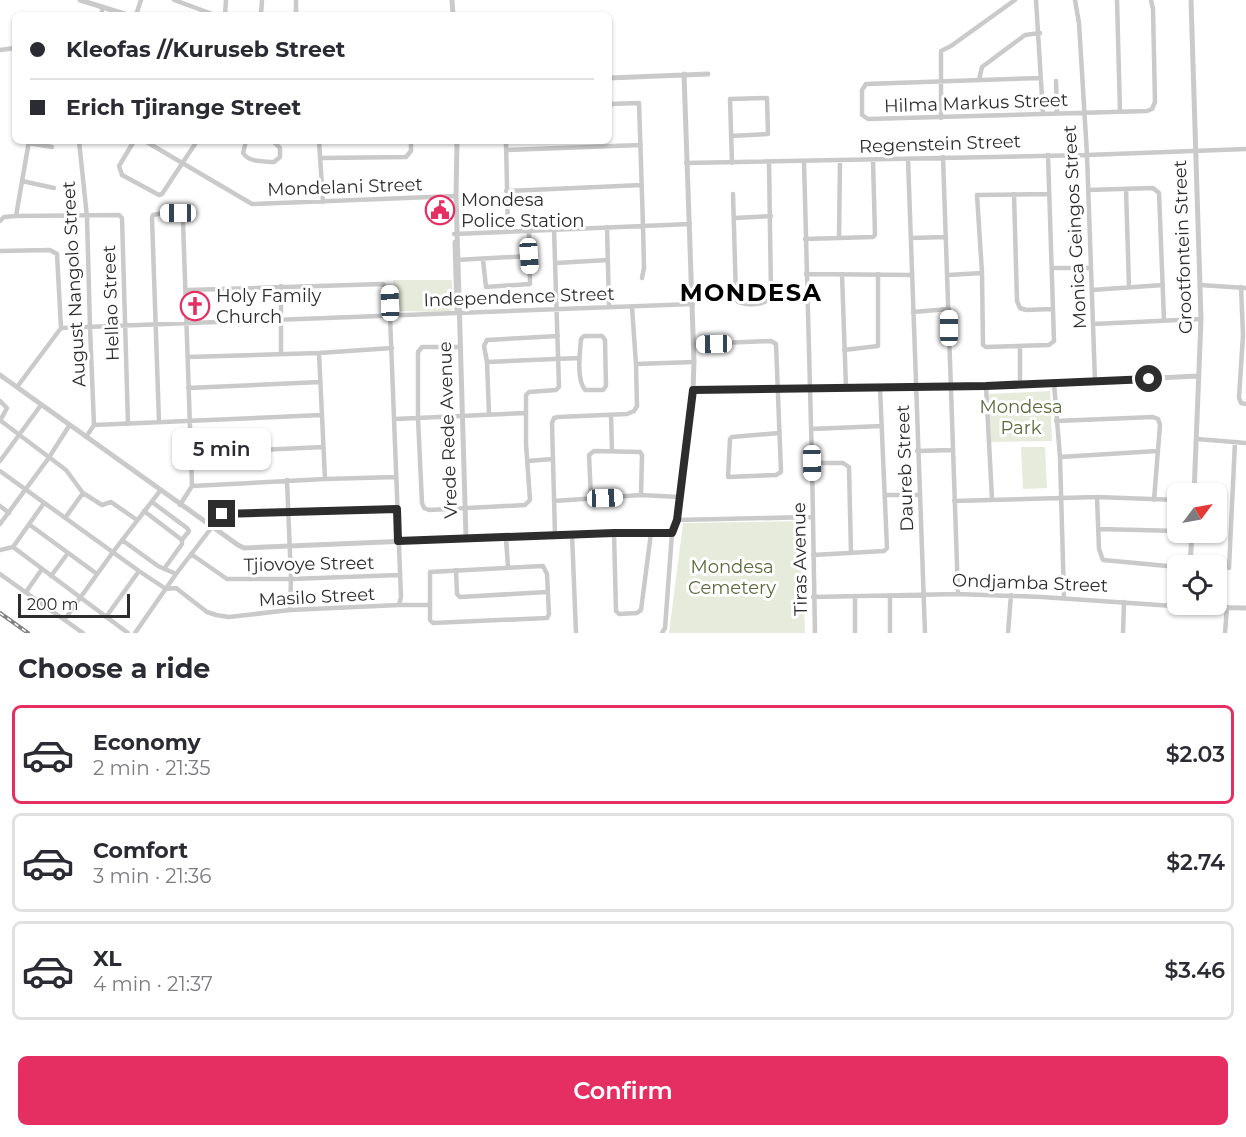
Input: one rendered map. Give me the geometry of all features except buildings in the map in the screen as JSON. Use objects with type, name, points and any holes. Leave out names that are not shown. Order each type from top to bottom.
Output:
[{"type":"street","points":[[81,0],[119,12]]},
{"type":"street","points":[[174,0],[207,12]]},
{"type":"street","points":[[941,118],[941,51],[1015,0]]},
{"type":"street","points":[[1036,0],[1040,33],[1043,114]]},
{"type":"street","name":"Monica Geingos Street","points":[[1075,0],[1079,23],[1087,155],[1095,381]]},
{"type":"street","points":[[1117,0],[1120,112]]},
{"type":"street","name":"Hilma Markus Street","points":[[1041,78],[866,84],[862,90],[862,115],[868,119],[941,118],[1147,111],[1154,106],[1154,9],[1151,0]]},
{"type":"street","name":"Grootfontein Street","points":[[1191,0],[1201,319],[1195,483]]},
{"type":"street","points":[[102,12],[103,7]]},
{"type":"street","points":[[979,80],[982,67],[1025,35],[1040,33]]},
{"type":"street","points":[[662,633],[672,533],[677,520],[693,390],[693,304],[684,74]]},
{"type":"street","points":[[612,78],[708,74]]},
{"type":"street","points":[[1056,81],[1057,114]]},
{"type":"street","points":[[731,136],[768,134],[767,98],[730,99],[731,136],[732,163]]},
{"type":"street","points":[[612,104],[639,103],[644,226],[642,278]]},
{"type":"street","points":[[16,216],[28,144]]},
{"type":"street","points":[[38,144],[52,147]]},
{"type":"street","name":"August Nangolo Street","points":[[78,144],[87,217],[94,425]]},
{"type":"street","points":[[132,144],[119,166],[120,171],[122,175],[155,195],[162,194],[195,144]]},
{"type":"street","name":"Mondelani Street","points":[[150,144],[252,204],[455,196]]},
{"type":"street","points":[[245,144],[243,153],[245,156],[252,160],[274,162],[280,157],[280,148],[276,144]]},
{"type":"street","points":[[319,144],[323,201]]},
{"type":"street","points":[[321,158],[406,157],[411,151],[411,144]]},
{"type":"street","name":"Vrede Rede Avenue","points":[[455,144],[466,538]]},
{"type":"street","points":[[506,144],[508,231]]},
{"type":"street","points":[[506,150],[641,145]]},
{"type":"street","name":"Regenstein Street","points":[[686,163],[1087,155],[1246,149]]},
{"type":"street","points":[[1048,155],[1054,341],[1049,345],[986,347],[983,345],[982,273],[977,195],[1048,194]]},
{"type":"street","points":[[943,157],[949,309],[951,450],[958,594]]},
{"type":"street","points":[[805,239],[873,237],[875,235],[873,159]]},
{"type":"street","name":"Daureb Street","points":[[908,159],[925,633]]},
{"type":"street","points":[[839,238],[840,160]]},
{"type":"street","name":"Tiras Avenue","points":[[804,161],[815,633]]},
{"type":"street","points":[[733,194],[736,297],[738,302],[744,304],[765,303],[771,295],[769,162]]},
{"type":"street","points":[[21,181],[54,188]]},
{"type":"street","points":[[506,191],[642,185]]},
{"type":"street","points":[[1088,190],[1153,188],[1159,193],[1164,320]]},
{"type":"street","points":[[1126,189],[1130,288]]},
{"type":"street","points":[[1014,194],[1017,301],[1020,308],[1026,310],[1052,309]]},
{"type":"street","points":[[159,422],[153,215],[178,213],[183,216],[187,290],[192,486],[180,505]]},
{"type":"street","name":"Hellao Street","points":[[87,217],[119,215],[122,218],[128,424]]},
{"type":"street","points":[[0,221],[16,216],[87,217]]},
{"type":"street","points":[[734,218],[771,216]]},
{"type":"street","points":[[456,233],[690,224]]},
{"type":"street","points":[[607,227],[609,307]]},
{"type":"street","points":[[460,347],[422,347],[419,349],[418,418],[424,508],[429,510],[498,507],[528,503],[527,393],[558,389],[554,229]]},
{"type":"street","points":[[483,260],[486,287],[528,285],[531,281],[529,231]]},
{"type":"street","points":[[911,238],[946,237]]},
{"type":"street","points":[[0,251],[50,250],[57,254],[61,328],[17,387]]},
{"type":"street","points":[[458,260],[529,256]]},
{"type":"street","points":[[556,263],[608,260]]},
{"type":"street","points":[[1052,268],[1091,268]]},
{"type":"street","points":[[948,275],[982,273]]},
{"type":"street","points":[[806,274],[912,275]]},
{"type":"street","points":[[842,274],[846,388]]},
{"type":"street","points":[[844,350],[878,346],[878,274]]},
{"type":"street","name":"Masilo Street","points":[[0,471],[139,571],[166,589],[176,588],[207,612],[229,616],[290,610],[399,605],[401,597],[390,291],[383,284],[281,286]]},
{"type":"street","points":[[1092,290],[1163,285]]},
{"type":"street","points":[[1200,285],[1244,288],[1244,373],[1239,398],[1241,403],[1246,404]]},
{"type":"street","points":[[187,290],[281,286],[281,354]]},
{"type":"street","name":"Independence Street","points":[[61,328],[390,316],[459,316],[693,304]]},
{"type":"street","points":[[555,535],[552,423],[554,418],[627,414],[634,411],[637,406],[632,307]]},
{"type":"street","points":[[913,312],[949,309]]},
{"type":"street","points":[[1093,324],[1201,319]]},
{"type":"street","points":[[489,414],[487,362],[484,346],[487,340],[558,336]]},
{"type":"street","points":[[582,337],[603,338],[606,386],[603,390],[583,388],[579,358],[582,337]]},
{"type":"street","points":[[693,344],[774,342],[777,354],[779,433],[779,474],[728,477],[732,437],[779,433]]},
{"type":"street","points":[[1020,346],[1020,384]]},
{"type":"street","points":[[188,357],[392,348]]},
{"type":"street","points":[[319,353],[325,479]]},
{"type":"street","points":[[487,362],[579,358]]},
{"type":"street","points":[[636,364],[694,362]]},
{"type":"street","points":[[0,375],[160,491],[244,548],[572,534],[672,533]]},
{"type":"street","points":[[693,390],[986,386],[1199,376]]},
{"type":"street","points":[[188,388],[320,382]]},
{"type":"street","points":[[1054,383],[1064,598]]},
{"type":"street","points":[[986,386],[992,500]]},
{"type":"street","points":[[813,555],[886,550],[880,388]]},
{"type":"street","points":[[0,401],[7,408],[0,421],[70,474],[83,493],[102,505],[111,502],[137,520]]},
{"type":"street","points":[[0,461],[40,405]]},
{"type":"street","points":[[394,419],[526,413]]},
{"type":"street","points":[[86,437],[94,425],[322,415]]},
{"type":"street","points":[[611,415],[612,450]]},
{"type":"street","points":[[1056,421],[1153,417],[1158,419],[1160,425],[1154,500]]},
{"type":"street","points":[[0,524],[48,459],[69,426]]},
{"type":"street","points":[[811,429],[882,426]]},
{"type":"street","points":[[1197,439],[1246,443]]},
{"type":"street","points":[[1229,568],[1235,442]]},
{"type":"street","points":[[191,453],[323,447]]},
{"type":"street","points":[[917,451],[951,450]]},
{"type":"street","points":[[591,498],[589,455],[594,451],[638,452],[642,455],[641,495]]},
{"type":"street","points":[[1059,457],[1157,451]]},
{"type":"street","points":[[528,461],[552,459]]},
{"type":"street","points":[[812,463],[843,463],[849,467],[851,553]]},
{"type":"street","points":[[192,486],[287,480],[396,477]]},
{"type":"street","points":[[287,480],[290,610]]},
{"type":"street","points":[[65,619],[160,491]]},
{"type":"street","points":[[65,518],[83,493]]},
{"type":"street","points":[[554,501],[641,495],[679,497]]},
{"type":"street","points":[[885,495],[919,495]]},
{"type":"street","points":[[954,501],[1097,496],[1167,501]]},
{"type":"street","points":[[1097,496],[1099,549],[1103,560],[1167,566]]},
{"type":"street","points":[[152,502],[189,531],[164,569]]},
{"type":"street","points":[[0,550],[13,547],[44,503]]},
{"type":"street","points":[[0,506],[9,513]]},
{"type":"street","points":[[135,633],[222,514],[397,509]]},
{"type":"street","points":[[144,511],[182,540]]},
{"type":"street","points":[[677,520],[813,517]]},
{"type":"street","points":[[30,525],[97,574]]},
{"type":"street","points":[[1098,529],[1167,531]]},
{"type":"street","points":[[614,533],[616,611],[619,614],[637,613],[641,610],[651,533]]},
{"type":"street","points":[[572,534],[576,633]]},
{"type":"street","points":[[506,538],[507,567]]},
{"type":"street","points":[[122,540],[164,569],[176,574]]},
{"type":"street","points":[[13,547],[128,633]]},
{"type":"street","points":[[51,576],[68,553]]},
{"type":"street","name":"Tjiovoye Street","points":[[191,554],[227,579],[399,575]]},
{"type":"street","points":[[543,566],[547,574],[549,614],[547,618],[434,623],[430,621],[428,605],[430,572],[507,567],[543,566]]},
{"type":"street","points":[[26,592],[42,569]]},
{"type":"street","points":[[456,570],[457,594],[460,597],[548,592]]},
{"type":"street","points":[[106,617],[139,571]]},
{"type":"street","points":[[0,574],[82,633]]},
{"type":"street","name":"Ondjamba Street","points":[[813,597],[923,594],[1011,595],[1167,604]]},
{"type":"street","points":[[1008,633],[1011,595]]},
{"type":"street","points":[[855,596],[855,633]]},
{"type":"street","points":[[890,596],[890,633]]},
{"type":"street","points":[[1123,633],[1124,602]]},
{"type":"street","points":[[399,605],[428,605]]},
{"type":"street","name":"Ondjamba Street","points":[[1227,607],[1246,608]]},
{"type":"street","points":[[1225,633],[1226,615]]},
{"type":"green space","points":[[393,280],[452,280],[453,309],[447,312],[395,311]]},
{"type":"green space","name":"Mondesa Park","points":[[1050,391],[1052,441],[991,442],[989,394]]},
{"type":"green space","points":[[1021,447],[1045,447],[1047,488],[1023,489]]},
{"type":"green space","name":"Mondesa Cemetery","points":[[801,521],[805,633],[669,633],[683,523]]},
{"type":"railway","points":[[0,613],[28,633]]},
{"type":"place","name":"Mondesa Police Station","points":[[440,210]]},
{"type":"place","name":"Holy Family Church","points":[[195,306]]},
{"type":"district","name":"MONDESA","points":[[751,293]]},
{"type":"route","points":[[222,514],[397,509],[398,541],[572,534],[672,533],[677,520],[693,390],[986,386],[1149,379]]}]
